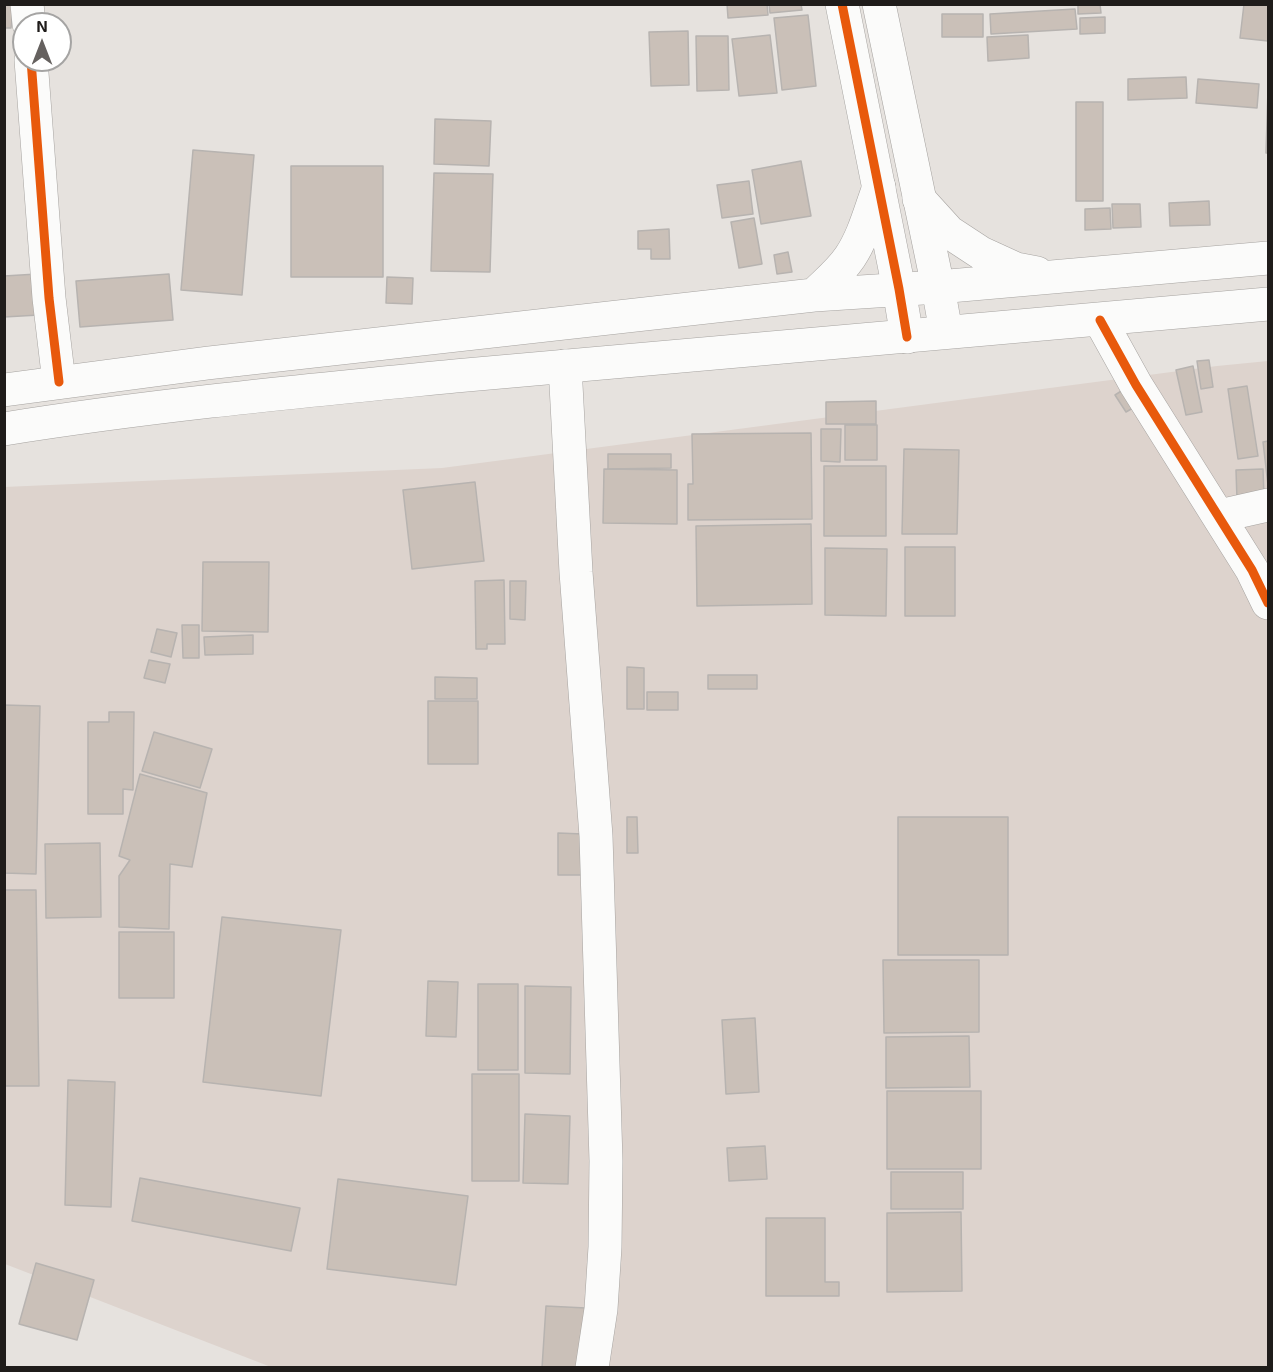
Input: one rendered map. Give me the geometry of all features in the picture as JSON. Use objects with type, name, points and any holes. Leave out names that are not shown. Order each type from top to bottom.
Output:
[{"type":"main road","points":[[843,4],[907,337]]},
{"type":"main road","points":[[879,4],[946,332]]},
{"type":"main road","points":[[32,72],[49,298],[59,382]]},
{"type":"main road","points":[[814,295],[836,274],[849,257],[861,237],[879,187]]},
{"type":"main road","points":[[920,200],[949,232],[981,253],[1016,269],[1056,278]]},
{"type":"main road","points":[[4,390],[208,363],[814,295],[1056,278],[1269,258]]},
{"type":"main road","points":[[4,429],[63,419],[218,400],[510,371],[1269,304]]},
{"type":"main road","points":[[1100,320],[1136,385],[1252,570],[1269,603]]},
{"type":"main road","points":[[505,330],[510,371]]},
{"type":"main road","points":[[565,366],[577,584],[596,836],[606,1161],[602,1310],[592,1368]]},
{"type":"main road","points":[[1219,516],[1269,505]]},
{"type":"shaded area","points":[[1268,361],[1268,1367],[271,1367],[5,1264],[4,487],[442,468]]},
{"type":"building","points":[[4,4],[14,4],[11,28],[4,28]]},
{"type":"building","points":[[727,4],[767,4],[768,15],[728,18]]},
{"type":"building","points":[[769,4],[801,4],[802,10],[770,13]]},
{"type":"building","points":[[1078,4],[1100,4],[1101,13],[1078,14]]},
{"type":"building","points":[[1244,4],[1268,4],[1268,41],[1240,38]]},
{"type":"building","points":[[1075,9],[1077,29],[991,34],[990,14]]},
{"type":"building","points":[[942,14],[983,14],[983,37],[942,37]]},
{"type":"building","points":[[808,15],[816,86],[782,90],[774,18]]},
{"type":"building","points":[[1105,17],[1105,33],[1080,34],[1080,18]]},
{"type":"building","points":[[688,31],[689,85],[651,86],[649,32]]},
{"type":"building","points":[[770,35],[777,93],[739,96],[732,39]]},
{"type":"building","points":[[1028,35],[1029,58],[988,61],[987,37]]},
{"type":"building","points":[[696,36],[728,36],[729,90],[697,91]]},
{"type":"building","points":[[1186,77],[1187,98],[1128,100],[1128,79]]},
{"type":"building","points":[[1198,79],[1259,84],[1257,108],[1196,103]]},
{"type":"building","points":[[1268,89],[1268,153],[1266,153]]},
{"type":"building","points":[[1076,102],[1103,102],[1103,201],[1076,201]]},
{"type":"building","points":[[435,119],[491,121],[489,166],[434,164]]},
{"type":"building","points":[[193,150],[254,155],[242,295],[181,290]]},
{"type":"building","points":[[801,161],[811,216],[761,224],[752,170]]},
{"type":"building","points":[[291,166],[383,166],[383,277],[291,277]]},
{"type":"building","points":[[434,173],[493,174],[490,272],[431,271]]},
{"type":"building","points":[[749,181],[753,214],[722,218],[717,185]]},
{"type":"building","points":[[1209,201],[1210,225],[1170,226],[1169,203]]},
{"type":"building","points":[[1112,204],[1140,204],[1141,227],[1113,228]]},
{"type":"building","points":[[1110,208],[1111,229],[1085,230],[1085,209]]},
{"type":"building","points":[[754,218],[762,264],[739,268],[731,222]]},
{"type":"building","points":[[669,229],[670,259],[651,259],[651,249],[638,249],[638,231]]},
{"type":"building","points":[[788,252],[792,272],[777,274],[774,255]]},
{"type":"building","points":[[37,274],[39,315],[4,317],[4,276]]},
{"type":"building","points":[[169,274],[173,320],[80,327],[76,281]]},
{"type":"building","points":[[387,277],[413,278],[412,304],[386,303]]},
{"type":"building","points":[[1209,360],[1213,387],[1201,389],[1197,361]]},
{"type":"building","points":[[1193,366],[1202,412],[1186,415],[1176,370]]},
{"type":"building","points":[[1129,386],[1140,404],[1126,412],[1115,395]]},
{"type":"building","points":[[1247,386],[1258,456],[1238,459],[1228,389]]},
{"type":"building","points":[[876,401],[876,424],[826,424],[826,402]]},
{"type":"building","points":[[845,425],[877,425],[877,460],[845,460]]},
{"type":"building","points":[[821,429],[841,429],[840,462],[821,461]]},
{"type":"building","points":[[811,433],[812,519],[688,520],[688,484],[693,484],[692,434]]},
{"type":"building","points":[[1268,441],[1268,485],[1263,442]]},
{"type":"building","points":[[904,449],[959,450],[957,534],[902,534]]},
{"type":"building","points":[[608,454],[671,454],[671,468],[608,469]]},
{"type":"building","points":[[824,466],[886,466],[886,536],[824,536]]},
{"type":"building","points":[[604,469],[677,470],[677,524],[603,523]]},
{"type":"building","points":[[1263,469],[1264,498],[1237,500],[1236,470]]},
{"type":"building","points":[[475,482],[484,561],[412,569],[403,490]]},
{"type":"building","points":[[811,524],[812,604],[697,606],[696,526]]},
{"type":"building","points":[[905,547],[955,547],[955,616],[905,616]]},
{"type":"building","points":[[825,548],[887,549],[886,616],[825,615]]},
{"type":"building","points":[[203,562],[269,562],[268,632],[202,631]]},
{"type":"building","points":[[504,580],[505,644],[487,644],[487,649],[476,649],[475,581]]},
{"type":"building","points":[[510,581],[526,581],[525,620],[510,619]]},
{"type":"building","points":[[182,625],[199,625],[199,658],[183,658]]},
{"type":"building","points":[[157,629],[177,633],[171,657],[151,652]]},
{"type":"building","points":[[253,635],[253,654],[205,655],[204,637]]},
{"type":"building","points":[[149,660],[170,664],[165,683],[144,678]]},
{"type":"building","points":[[627,667],[644,668],[644,709],[627,709]]},
{"type":"building","points":[[708,675],[757,675],[757,689],[708,689]]},
{"type":"building","points":[[435,677],[477,678],[477,699],[435,699]]},
{"type":"building","points":[[647,692],[678,692],[678,710],[647,710]]},
{"type":"building","points":[[428,701],[478,701],[478,764],[428,764]]},
{"type":"building","points":[[4,705],[40,706],[36,874],[4,873]]},
{"type":"building","points":[[109,712],[134,712],[133,790],[123,789],[123,814],[88,814],[88,722],[109,722]]},
{"type":"building","points":[[154,732],[212,749],[200,788],[142,771]]},
{"type":"building","points":[[140,774],[207,793],[192,867],[170,864],[169,929],[119,927],[119,876],[130,860],[119,856]]},
{"type":"building","points":[[627,817],[637,817],[638,853],[627,853]]},
{"type":"building","points":[[898,817],[1008,817],[1008,955],[898,955]]},
{"type":"building","points":[[558,833],[583,834],[583,875],[558,875]]},
{"type":"building","points":[[100,843],[101,917],[46,918],[45,844]]},
{"type":"building","points":[[4,890],[36,890],[39,1086],[4,1086]]},
{"type":"building","points":[[222,917],[341,930],[321,1096],[203,1082]]},
{"type":"building","points":[[119,932],[174,932],[174,998],[119,998]]},
{"type":"building","points":[[883,960],[979,960],[979,1032],[884,1033]]},
{"type":"building","points":[[428,981],[458,982],[456,1037],[426,1036]]},
{"type":"building","points":[[478,984],[518,984],[518,1070],[478,1070]]},
{"type":"building","points":[[525,986],[571,987],[570,1074],[525,1073]]},
{"type":"building","points":[[755,1018],[759,1092],[726,1094],[722,1020]]},
{"type":"building","points":[[969,1036],[970,1087],[886,1088],[886,1037]]},
{"type":"building","points":[[472,1074],[519,1074],[519,1181],[472,1181]]},
{"type":"building","points":[[68,1080],[115,1082],[111,1207],[65,1205]]},
{"type":"building","points":[[887,1091],[981,1091],[981,1169],[887,1169]]},
{"type":"building","points":[[525,1114],[570,1116],[568,1184],[523,1183]]},
{"type":"building","points":[[765,1146],[767,1179],[729,1181],[727,1148]]},
{"type":"building","points":[[891,1172],[963,1172],[963,1209],[891,1209]]},
{"type":"building","points":[[140,1178],[300,1208],[291,1251],[132,1221]]},
{"type":"building","points":[[338,1179],[468,1196],[456,1285],[327,1269]]},
{"type":"building","points":[[961,1212],[962,1291],[887,1292],[887,1213]]},
{"type":"building","points":[[766,1218],[825,1218],[825,1282],[839,1282],[839,1296],[766,1296]]},
{"type":"building","points":[[36,1263],[94,1280],[77,1340],[19,1324]]},
{"type":"building","points":[[546,1306],[586,1308],[583,1368],[542,1368]]},
{"type":"cycle path","points":[[842,4],[907,337]]},
{"type":"cycle path","points":[[32,72],[49,298],[59,382]]},
{"type":"cycle path","points":[[1100,320],[1136,385],[1252,570],[1268,603]]}]
